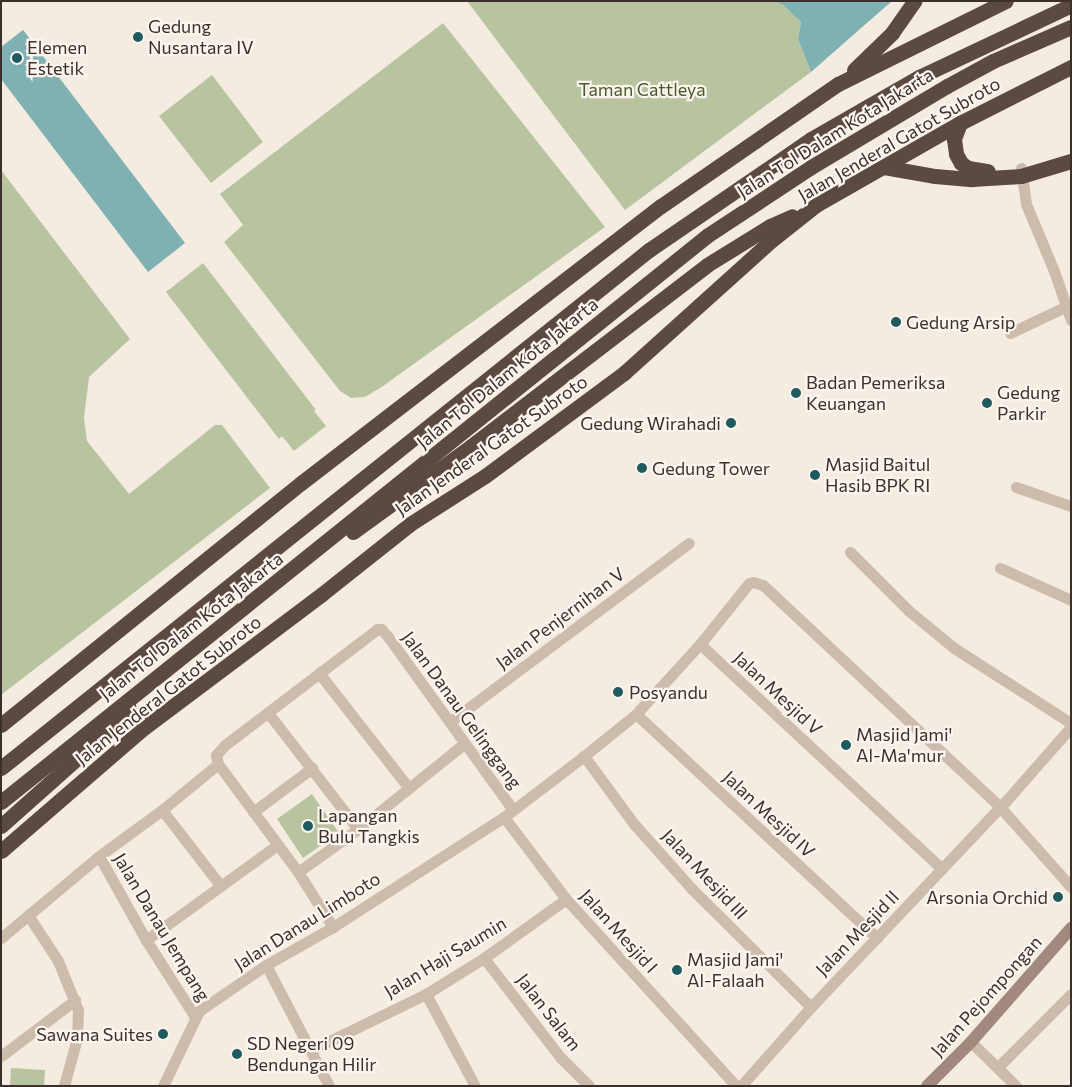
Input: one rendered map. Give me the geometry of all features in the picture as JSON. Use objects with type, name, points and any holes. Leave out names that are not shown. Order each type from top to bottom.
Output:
[{"type":"highway","points":[[1,726],[301,484],[630,230],[838,84],[879,48],[914,1]]},
{"type":"highway","points":[[838,84],[1006,1]]},
{"type":"highway","name":"Jalan Tol Dalam Kota Jakarta","points":[[1,768],[649,250],[812,140],[919,77],[985,44],[1071,5]]},
{"type":"highway","name":"Jalan Tol Dalam Kota Jakarta","points":[[1,802],[708,235],[811,167],[947,86],[993,62],[1071,27]]},
{"type":"highway","name":"Jalan Jenderal Gatot Subroto","points":[[1,851],[141,730],[322,594],[410,524],[485,476],[624,372],[773,239],[816,205],[960,123],[1071,67]]},
{"type":"highway","points":[[960,123],[954,139],[956,154],[968,168],[985,171],[1021,172],[1071,152]]},
{"type":"highway","points":[[884,167],[953,178],[1021,172],[1071,161]]},
{"type":"highway","points":[[300,564],[378,515],[571,371],[707,265],[770,226],[816,205]]},
{"type":"highway","points":[[1,826],[112,727],[148,683]]},
{"type":"highway","points":[[1,730],[18,713]]},
{"type":"street","points":[[1021,172],[1032,220],[1071,320]]},
{"type":"street","points":[[1010,333],[1067,306]]},
{"type":"street","points":[[1016,487],[1071,506]]},
{"type":"street","name":"Jalan Penjernihan V","points":[[451,721],[689,543]]},
{"type":"street","points":[[850,552],[908,610],[954,648],[1071,723]]},
{"type":"street","points":[[1000,568],[1071,600]]},
{"type":"street","name":"Jalan Danau Limboto","points":[[163,1086],[195,1017],[206,1006],[266,965],[333,928],[509,813],[584,756],[636,714],[700,644],[749,583],[753,582],[763,585],[1000,808]]},
{"type":"street","name":"Jalan Danau Gelinggang","points":[[218,764],[218,751],[269,714],[377,629],[381,629],[451,721],[509,813]]},
{"type":"street","name":"Jalan Mesjid V","points":[[700,644],[942,869]]},
{"type":"street","points":[[319,673],[408,788]]},
{"type":"street","points":[[269,714],[358,829]]},
{"type":"street","name":"Jalan Mesjid IV","points":[[636,714],[877,938]]},
{"type":"street","name":"Jalan Mesjid II","points":[[741,1086],[811,1007],[1000,808],[1071,727]]},
{"type":"street","points":[[298,872],[358,829],[465,743]]},
{"type":"street","name":"Jalan Mesjid III","points":[[584,756],[634,824],[685,881],[811,1007]]},
{"type":"street","points":[[1,938],[99,856],[162,810],[218,764],[298,872],[333,928]]},
{"type":"street","points":[[253,812],[312,768]]},
{"type":"street","points":[[1000,808],[1071,887]]},
{"type":"street","points":[[162,810],[220,885]]},
{"type":"street","name":"Jalan Mesjid I","points":[[509,813],[566,899],[736,1086]]},
{"type":"street","points":[[146,940],[277,845]]},
{"type":"street","name":"Jalan Danau Jempang","points":[[99,856],[146,940],[195,1017]]},
{"type":"street","name":"Jalan Haji Saumin","points":[[311,1050],[426,994],[484,958],[566,899]]},
{"type":"street","points":[[28,915],[58,961],[75,1000],[79,1023],[64,1086]]},
{"type":"street","name":"Jalan Pejompongan","points":[[927,1086],[971,1042],[1071,928]]},
{"type":"street","name":"Jalan Salam","points":[[484,958],[560,1057],[589,1086]]},
{"type":"street","points":[[266,965],[329,1086]]},
{"type":"street","points":[[426,994],[475,1086]]},
{"type":"street","points":[[998,1067],[1071,994]]},
{"type":"street","points":[[1,1056],[75,1000]]},
{"type":"street","points":[[971,1042],[1016,1086]]},
{"type":"green space","name":"Taman Cattleya","points":[[467,1],[773,1],[783,5],[801,22],[798,39],[811,72],[625,210]]},
{"type":"green space","points":[[443,23],[605,227],[383,386],[365,397],[351,398],[340,391],[224,242],[243,225],[220,194]]},
{"type":"green space","points":[[212,75],[263,142],[211,183],[159,116]]},
{"type":"green space","points":[[1,170],[130,339],[89,377],[84,418],[87,441],[129,494],[215,425],[222,425],[270,488],[1,695]]},
{"type":"green space","points":[[203,263],[316,410],[314,411],[326,426],[294,451],[282,436],[279,439],[166,292]]},
{"type":"green space","name":"Lapangan Bulu Tangkis","points":[[312,794],[339,833],[303,858],[277,819]]},
{"type":"green space","points":[[11,1068],[45,1070],[44,1086],[10,1086]]},
{"type":"water","points":[[773,1],[892,1],[811,72],[798,39],[801,22],[783,5]]},
{"type":"water","points":[[23,30],[185,243],[148,272],[1,79],[1,47]]},
{"type":"place","name":"Gedung Nusantara IV","points":[[138,37]]},
{"type":"place","name":"Elemen Estetik","points":[[17,58]]},
{"type":"place","name":"Gedung Arsip","points":[[896,322]]},
{"type":"place","name":"Badan Pemeriksa Keuangan","points":[[796,393]]},
{"type":"place","name":"Gedung Parkir","points":[[987,403]]},
{"type":"place","name":"Gedung Wirahadi","points":[[731,423]]},
{"type":"place","name":"Gedung Tower","points":[[642,468]]},
{"type":"place","name":"Masjid Baitul Hasib BPK RI","points":[[815,475]]},
{"type":"place","name":"Posyandu","points":[[618,692]]},
{"type":"place","name":"Masjid Jami' Al-Ma'mur","points":[[846,745]]},
{"type":"place","name":"Lapangan Bulu Tangkis","points":[[308,826]]},
{"type":"place","name":"Arsonia Orchid","points":[[1058,897]]},
{"type":"place","name":"Masjid Jami' Al-Falaah","points":[[677,970]]},
{"type":"place","name":"Sawana Suites","points":[[163,1034]]},
{"type":"place","name":"SD Negeri 09 Bendungan Hilir","points":[[237,1054]]}]
